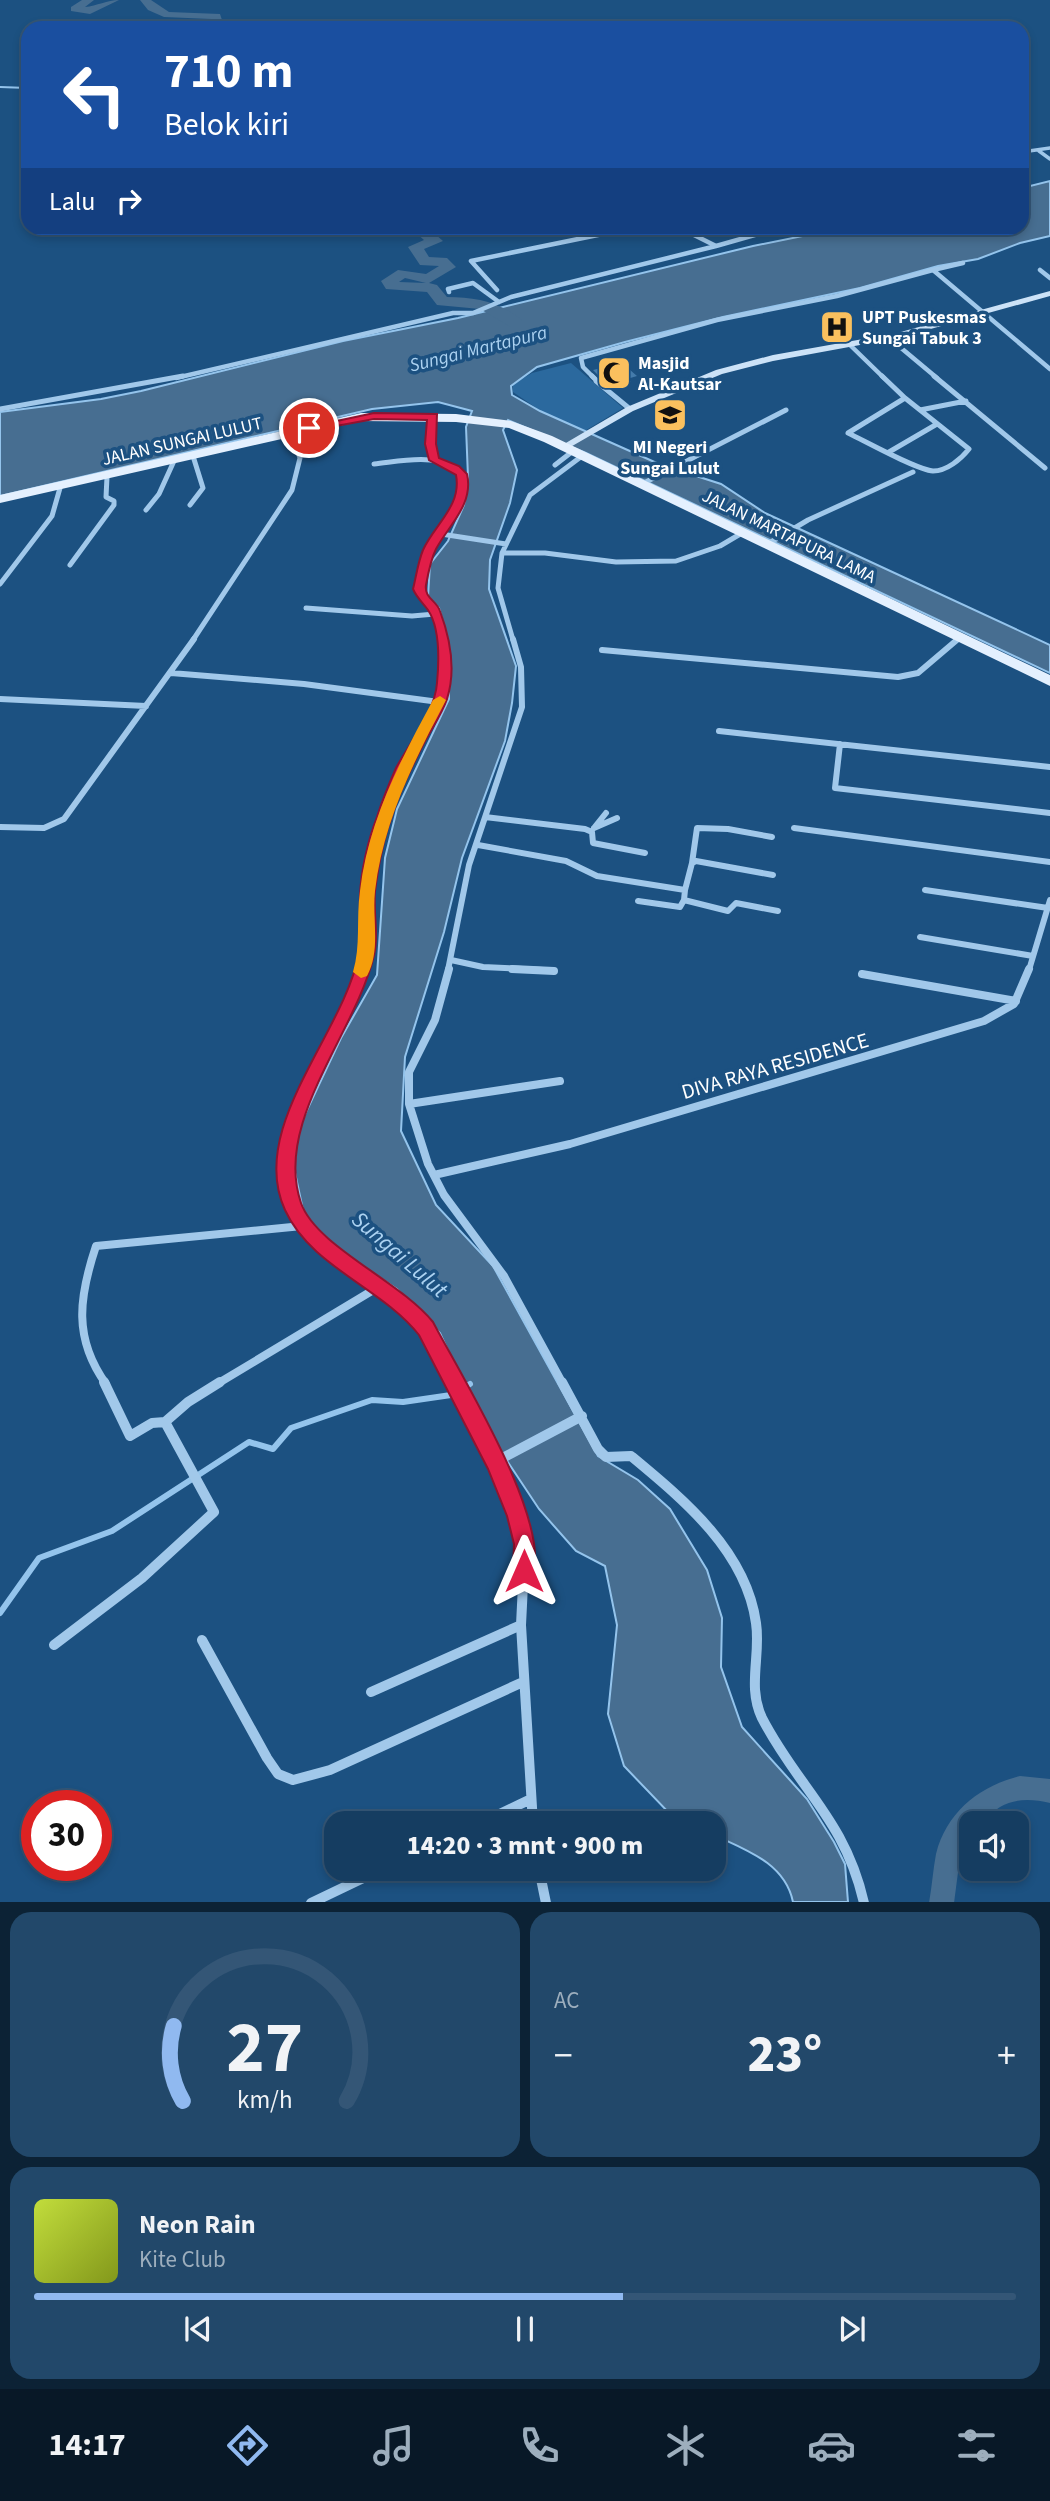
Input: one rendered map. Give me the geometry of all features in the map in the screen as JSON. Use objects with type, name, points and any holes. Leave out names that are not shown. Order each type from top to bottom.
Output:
[{"type":"main road","name":"JALAN SUNGAI LULUT","points":[[0,499],[60,488],[360,417],[433,416],[511,425]]},
{"type":"main road","name":"JALAN MARTAPURA LAMA","points":[[511,425],[644,484],[1050,681]]},
{"type":"street","points":[[1029,152],[1050,148]]},
{"type":"street","points":[[1038,151],[1050,159]]},
{"type":"street","points":[[509,298],[495,288],[471,261],[598,235]]},
{"type":"street","points":[[694,235],[716,246]]},
{"type":"street","points":[[0,409],[135,387],[453,313],[473,313],[509,298],[645,266],[754,235]]},
{"type":"street","points":[[598,382],[580,359],[717,320],[837,296],[964,263]]},
{"type":"street","points":[[933,270],[1050,369]]},
{"type":"street","points":[[1040,270],[1050,278]]},
{"type":"street","points":[[449,292],[448,289],[452,287],[473,283],[497,303]]},
{"type":"street","points":[[555,465],[592,431],[629,409],[719,372],[773,358],[888,337],[1050,293]]},
{"type":"street","points":[[888,337],[1045,468]]},
{"type":"street","points":[[850,345],[905,398],[969,449],[966,454],[936,472],[849,432],[905,398]]},
{"type":"street","points":[[580,367],[629,409]]},
{"type":"street","points":[[920,410],[966,401]]},
{"type":"street","points":[[644,484],[786,410]]},
{"type":"street","points":[[433,416],[430,444],[434,460]]},
{"type":"street","points":[[889,452],[937,424]]},
{"type":"street","points":[[0,828],[44,828],[64,819],[171,673],[296,483],[300,472],[300,450],[291,433]]},
{"type":"street","points":[[571,450],[530,495],[504,544],[498,588],[521,667],[519,723],[469,865],[451,960],[435,1020],[409,1072],[409,1104],[434,1175],[444,1195],[504,1276],[598,1449],[606,1458],[631,1456],[671,1489],[716,1538],[735,1567],[751,1602],[756,1624],[757,1658],[753,1690],[760,1716],[830,1813],[845,1842],[864,1902]]},
{"type":"street","points":[[190,505],[203,488],[193,456]]},
{"type":"street","points":[[374,464],[434,460],[456,468],[464,479],[461,496],[443,534],[429,550],[419,589],[435,614],[443,640],[446,676],[439,702],[402,771],[383,820],[367,892],[367,953],[361,973],[290,1132],[284,1174],[293,1207],[302,1226],[325,1248],[380,1286],[419,1319],[498,1461],[525,1544],[521,1625],[532,1811]]},
{"type":"street","points":[[146,510],[159,494],[174,461]]},
{"type":"street","points":[[767,544],[913,472]]},
{"type":"street","points":[[69,565],[92,538],[114,505],[114,501],[106,497],[107,477]]},
{"type":"street","points":[[0,584],[52,516],[60,488]]},
{"type":"street","points":[[502,553],[545,553],[576,559],[676,561],[720,546],[742,533]]},
{"type":"street","points":[[443,534],[504,544]]},
{"type":"street","points":[[306,608],[412,616],[435,614]]},
{"type":"street","points":[[602,650],[898,677],[918,673],[959,638]]},
{"type":"street","points":[[171,673],[304,684],[439,702]]},
{"type":"street","points":[[0,699],[146,706]]},
{"type":"street","points":[[719,731],[1050,766]]},
{"type":"street","points":[[840,744],[835,788],[1050,813]]},
{"type":"street","points":[[606,813],[593,830],[593,844],[645,853]]},
{"type":"street","points":[[485,817],[593,830],[617,818]]},
{"type":"street","points":[[638,901],[680,907],[692,863],[697,828],[728,829],[772,837]]},
{"type":"street","points":[[794,828],[1050,862]]},
{"type":"street","points":[[478,845],[566,860],[597,876],[685,890]]},
{"type":"street","points":[[692,863],[696,861],[772,875]]},
{"type":"street","points":[[862,974],[1016,1001],[1023,989],[1049,904],[925,890]]},
{"type":"street","points":[[684,900],[728,911],[736,903],[778,911]]},
{"type":"street","points":[[920,936],[1033,956]]},
{"type":"street","points":[[451,960],[483,967],[554,971]]},
{"type":"street","name":"DIVA RAYA RESIDENCE","points":[[434,1175],[570,1144],[892,1050],[984,1021],[1016,1001]]},
{"type":"street","points":[[409,1104],[560,1081]]},
{"type":"street","points":[[302,1226],[96,1247],[79,1298],[79,1329],[96,1371],[113,1396],[119,1422],[130,1436],[152,1423],[165,1422],[188,1402],[380,1286]]},
{"type":"street","points":[[498,1461],[581,1417]]},
{"type":"street","points":[[54,1645],[142,1578],[214,1512],[165,1422]]},
{"type":"street","points":[[371,1692],[521,1625]]},
{"type":"street","points":[[202,1640],[267,1758],[278,1774],[293,1780],[330,1770],[523,1682]]},
{"type":"street","points":[[506,1811],[531,1799]]},
{"type":"street","points":[[311,1902],[356,1881]]},
{"type":"street","points":[[542,1881],[546,1902]]},
{"type":"shaded area","points":[[571,363],[623,408],[583,432],[551,418],[513,392],[513,384],[532,373]]},
{"type":"water","points":[[1050,181],[1050,236],[1020,243],[978,259],[938,266],[860,288],[723,317],[625,342],[537,367],[511,386],[512,395],[540,411],[659,464],[721,484],[765,513],[1050,645],[1050,673],[586,453],[508,420],[503,430],[517,470],[510,503],[490,560],[489,589],[516,666],[512,703],[505,741],[462,858],[444,932],[405,1057],[401,1131],[436,1205],[493,1266],[598,1456],[638,1480],[670,1509],[707,1570],[722,1618],[721,1667],[742,1727],[807,1799],[845,1864],[848,1902],[793,1902],[782,1877],[773,1868],[726,1841],[726,1811],[667,1811],[624,1766],[608,1714],[617,1625],[605,1566],[576,1551],[539,1509],[478,1417],[440,1333],[397,1289],[348,1257],[312,1225],[303,1210],[294,1168],[298,1129],[341,1038],[377,975],[385,858],[397,809],[449,699],[448,641],[439,608],[428,597],[430,564],[448,541],[464,505],[468,477],[466,427],[472,411],[438,402],[372,409],[0,496],[0,412],[141,391],[343,341],[458,318],[807,235],[1029,235],[1029,186]]},
{"type":"building","name":"Masjid Al-Kautsar","points":[[622,363],[637,376],[627,379],[631,382],[607,384],[593,370]]},
{"type":"waterway","points":[[89,0],[75,9],[90,11],[114,0]]},
{"type":"waterway","points":[[145,0],[160,13],[216,16],[217,21]]},
{"type":"waterway","points":[[0,87],[21,88]]},
{"type":"waterway","name":"Sungai Martapura","points":[[426,235],[436,241],[415,247],[425,262],[442,261],[448,267],[428,279],[403,273],[389,281],[391,286],[432,288],[443,302],[464,302],[491,307],[517,324]]},
{"type":"waterway","points":[[0,1613],[39,1558],[112,1531],[249,1442],[273,1449],[291,1428],[372,1400],[403,1402],[451,1395],[470,1384]]},
{"type":"waterway","points":[[941,1902],[952,1843],[969,1817],[980,1806],[1006,1792],[1020,1788],[1050,1791]]},
{"type":"slow traffic","points":[[361,972],[367,953],[367,892],[376,843],[402,771],[440,700]]},
{"type":"place","name":"UPT Puskesmas Sungai Tabuk 3","points":[[837,327]]},
{"type":"place","name":"Masjid Al-Kautsar","points":[[614,373]]},
{"type":"place","name":"MI Negeri Sungai Lulut","points":[[670,415]]},
{"type":"route","points":[[309,428],[360,417],[433,416],[430,444],[434,460],[456,468],[462,474],[464,484],[445,528],[437,535],[429,550],[419,589],[425,602],[433,608],[443,640],[446,676],[444,684],[439,702],[402,771],[383,820],[367,892],[367,953],[361,973],[290,1132],[283,1163],[284,1174],[293,1207],[309,1235],[390,1292],[411,1310],[426,1328],[495,1462],[518,1516],[525,1544],[524,1571]]},
{"type":"water label","name":"Sungai Lulut","points":[[400,1254]]}]
